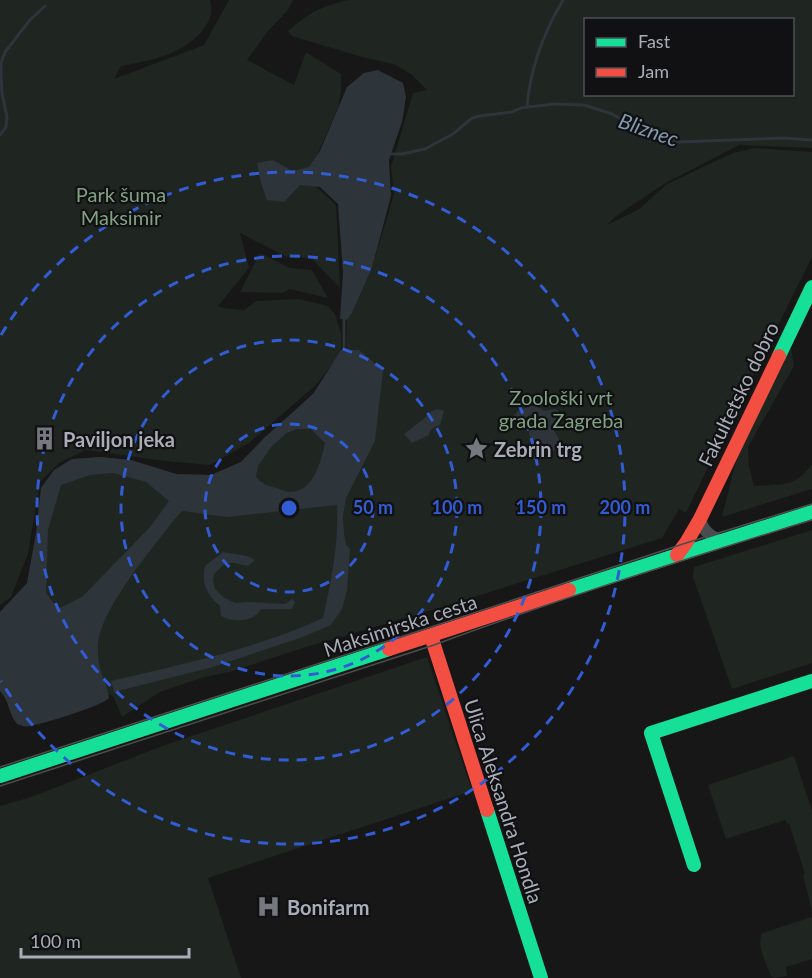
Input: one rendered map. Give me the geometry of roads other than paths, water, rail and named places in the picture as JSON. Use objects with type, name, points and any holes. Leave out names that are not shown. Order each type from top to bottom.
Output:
[{"type":"street","name":"Fakultetsko dobro","points":[[677,555],[683,549],[700,519],[812,287]]},
{"type":"street","name":"Maksimirska cesta","points":[[0,776],[812,512]]},
{"type":"street","points":[[700,519],[703,528],[710,536],[721,541]]},
{"type":"street","name":"Ulica Aleksandra Hondla","points":[[431,636],[541,978]]},
{"type":"street","points":[[694,865],[651,733],[812,681]]},
{"type":"waterway","points":[[527,107],[531,79],[539,52],[563,0]]},
{"type":"waterway","points":[[0,135],[6,127],[7,117],[2,93],[1,63],[5,52],[30,20],[45,6]]},
{"type":"waterway","name":"Bliznec","points":[[391,154],[425,149],[453,134],[472,118],[554,104],[584,105],[612,114],[648,133],[679,142],[783,138],[812,140]]},
{"type":"waterway","points":[[344,320],[344,350]]},
{"type":"tram line","points":[[0,767],[812,504]]},
{"type":"tram line","points":[[0,786],[434,645],[622,580],[812,520]]},
{"type":"place","name":"Paviljon jeka","points":[[45,439]]},
{"type":"place","name":"Zebrin trg","points":[[476,449]]},
{"type":"place","name":"Bonifarm","points":[[269,907]]},
{"type":"park label","name":"Park šuma Maksimir","points":[[121,206]]},
{"type":"park label","name":"Zoološki vrt grada Zagreba","points":[[561,408]]}]
